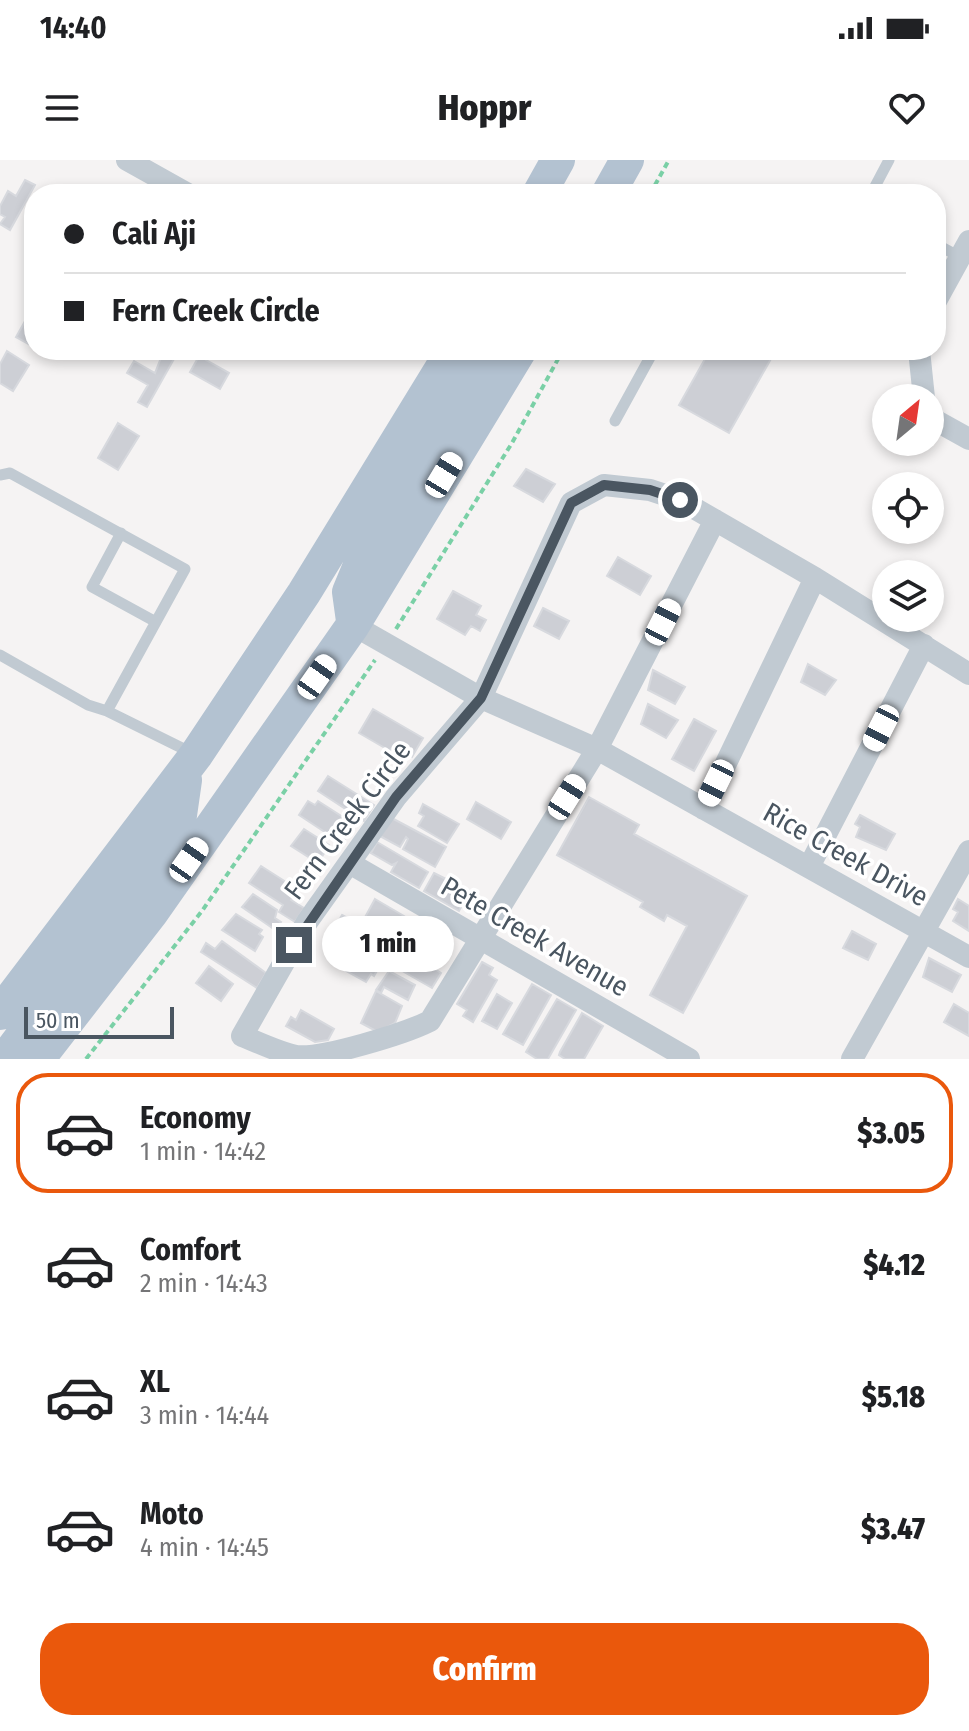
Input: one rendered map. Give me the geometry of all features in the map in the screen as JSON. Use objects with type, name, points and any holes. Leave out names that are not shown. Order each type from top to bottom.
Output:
[{"type":"main road","points":[[545,184],[558,160]]},
{"type":"main road","points":[[600,184],[602,160]]},
{"type":"main road","points":[[614,184],[627,160]]},
{"type":"main road","points":[[0,1013],[192,761],[304,593],[447,360]]},
{"type":"main road","points":[[353,625],[349,592],[361,563],[477,360]]},
{"type":"main road","points":[[38,1059],[152,912],[353,625],[514,360]]},
{"type":"main road","points":[[5,1059],[156,859],[180,815],[192,761]]},
{"type":"street","points":[[127,160],[170,184]]},
{"type":"street","points":[[946,283],[965,249]]},
{"type":"street","points":[[920,360],[923,384]]},
{"type":"street","points":[[944,425],[969,439]]},
{"type":"street","name":"Fern Creek Circle","points":[[715,520],[597,749],[477,939],[430,1021],[406,1033],[323,1055],[299,1058],[242,1036],[307,922],[396,797],[481,698],[571,503],[604,485],[650,490],[680,500],[715,520],[815,578],[969,674]]},
{"type":"street","points":[[704,809],[815,578]]},
{"type":"street","name":"Rice Creek Drive","points":[[353,625],[481,698],[597,749],[810,865],[969,957]]},
{"type":"street","points":[[810,865],[924,645]]},
{"type":"street","points":[[852,1059],[969,851]]},
{"type":"street","name":"Pete Creek Avenue","points":[[351,864],[689,1059]]},
{"type":"lane","points":[[876,184],[889,160]]},
{"type":"lane","points":[[615,421],[649,360]]},
{"type":"lane","points":[[0,475],[10,473],[185,569],[107,711]]},
{"type":"lane","points":[[121,533],[92,587],[156,622]]},
{"type":"lane","points":[[0,655],[88,705],[107,711],[192,761]]},
{"type":"path","points":[[656,184],[669,160]]},
{"type":"path","points":[[396,629],[512,443],[558,360]]},
{"type":"path","points":[[86,1059],[202,911],[371,666]]},
{"type":"building","points":[[25,180],[33,184],[24,184],[24,205],[10,230],[0,224],[5,217],[0,214],[0,206],[8,191],[16,196]]},
{"type":"building","points":[[24,323],[24,341],[16,337]]},
{"type":"building","points":[[7,351],[29,365],[13,391],[0,383],[0,364]]},
{"type":"building","points":[[160,360],[173,360],[147,407],[138,402],[148,385],[127,373],[134,361],[155,373]]},
{"type":"building","points":[[197,360],[206,360],[229,373],[220,389],[190,372]]},
{"type":"building","points":[[704,360],[770,360],[729,433],[679,405]]},
{"type":"building","points":[[118,423],[139,436],[118,470],[98,458]]},
{"type":"building","points":[[526,469],[555,484],[543,502],[514,486]]},
{"type":"building","points":[[618,557],[651,576],[640,595],[607,576]]},
{"type":"building","points":[[453,591],[481,606],[476,615],[486,620],[480,631],[471,626],[465,635],[437,619]]},
{"type":"building","points":[[543,608],[569,621],[559,639],[534,626]]},
{"type":"building","points":[[808,664],[836,680],[825,695],[801,682]]},
{"type":"building","points":[[653,670],[685,687],[675,704],[648,690]]},
{"type":"building","points":[[648,704],[678,720],[666,738],[641,724]]},
{"type":"building","points":[[373,709],[423,738],[412,757],[393,746],[390,751],[359,733]]},
{"type":"building","points":[[694,719],[716,731],[694,771],[672,759]]},
{"type":"building","points":[[328,776],[374,805],[364,821],[318,791]]},
{"type":"building","points":[[589,797],[639,825],[634,834],[747,896],[683,1013],[650,995],[687,926],[667,915],[664,921],[640,907],[643,902],[557,855]]},
{"type":"building","points":[[308,801],[315,805],[318,801],[352,823],[343,844],[299,815]]},
{"type":"building","points":[[476,802],[511,822],[501,839],[467,819]]},
{"type":"building","points":[[423,804],[459,824],[447,843],[418,826],[424,816],[419,813]]},
{"type":"building","points":[[860,815],[895,834],[886,850],[856,837],[860,827],[855,824]]},
{"type":"building","points":[[388,816],[446,847],[435,867],[403,849],[408,839],[406,837],[400,847],[378,835]]},
{"type":"building","points":[[304,829],[329,845],[318,863],[291,846]]},
{"type":"building","points":[[377,842],[428,872],[419,888],[391,872],[396,863],[392,865],[371,853]]},
{"type":"building","points":[[261,866],[297,889],[291,900],[304,908],[295,922],[279,912],[283,905],[249,883]]},
{"type":"building","points":[[434,873],[470,891],[459,911],[424,891]]},
{"type":"building","points":[[253,894],[277,910],[275,918],[281,922],[275,930],[242,907]]},
{"type":"building","points":[[375,899],[404,916],[401,921],[406,924],[399,938],[364,919]]},
{"type":"building","points":[[958,899],[969,906],[969,931],[953,921],[958,912],[953,909]]},
{"type":"building","points":[[236,914],[262,930],[259,934],[263,937],[255,951],[222,930]]},
{"type":"building","points":[[342,915],[391,942],[381,961],[332,932]]},
{"type":"building","points":[[411,918],[452,940],[441,961],[400,938]]},
{"type":"building","points":[[852,931],[876,944],[868,960],[843,948]]},
{"type":"building","points":[[222,941],[266,973],[257,988],[201,952],[206,943],[215,949]]},
{"type":"building","points":[[407,951],[441,973],[432,988],[397,968]]},
{"type":"building","points":[[349,952],[378,969],[374,976],[371,974],[366,982],[341,968]]},
{"type":"building","points":[[929,958],[961,975],[952,992],[923,977]]},
{"type":"building","points":[[482,962],[493,968],[489,975],[497,980],[473,1022],[463,1016],[467,1010],[457,1004]]},
{"type":"building","points":[[209,966],[233,984],[221,1001],[196,983]]},
{"type":"building","points":[[389,971],[415,985],[408,1000],[384,987],[381,993],[376,990]]},
{"type":"building","points":[[532,984],[551,995],[523,1045],[503,1034]]},
{"type":"building","points":[[376,991],[402,1006],[395,1023],[378,1032],[361,1023]]},
{"type":"building","points":[[497,994],[512,1003],[497,1029],[482,1021]]},
{"type":"building","points":[[557,999],[576,1010],[548,1059],[537,1059],[526,1052]]},
{"type":"building","points":[[954,1004],[969,1013],[969,1036],[944,1022]]},
{"type":"building","points":[[301,1010],[334,1029],[328,1040],[315,1042],[286,1026],[291,1017],[296,1020]]},
{"type":"building","points":[[582,1013],[603,1026],[584,1059],[565,1059],[559,1055],[560,1052]]},
{"type":"route","points":[[294,945],[396,797],[481,698],[571,503],[604,485],[650,490],[680,500]]}]
